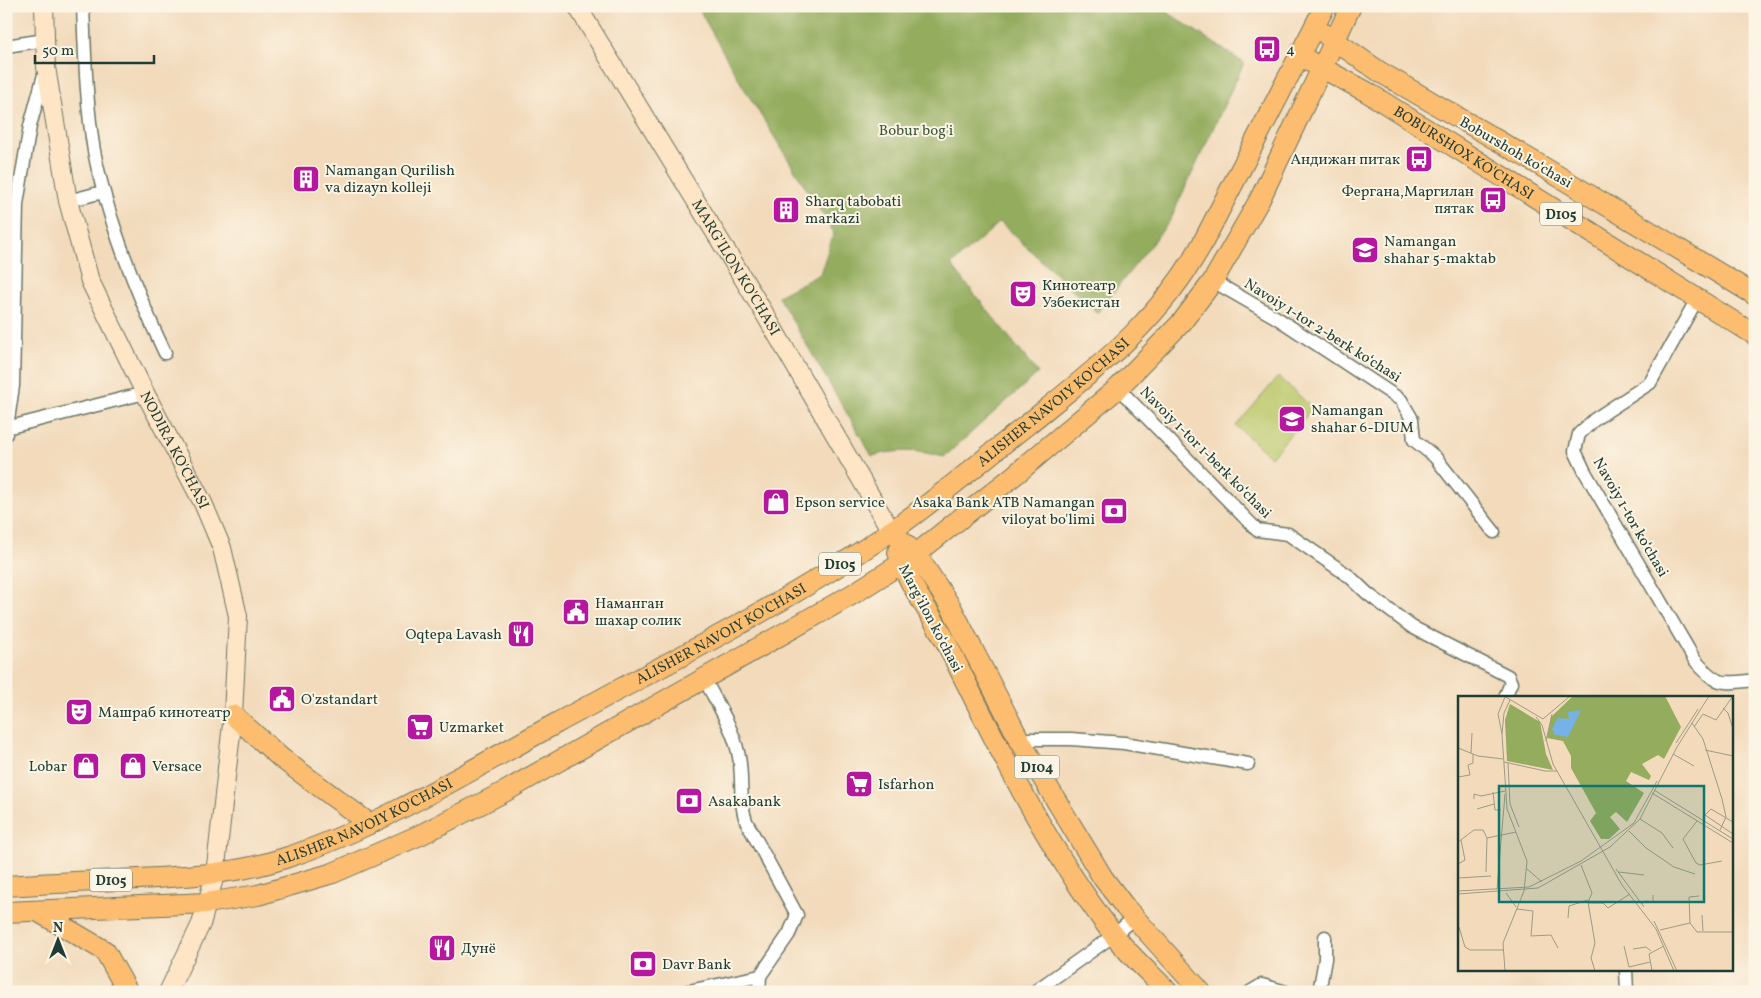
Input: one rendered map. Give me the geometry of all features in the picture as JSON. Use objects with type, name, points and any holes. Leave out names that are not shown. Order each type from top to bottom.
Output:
[{"type":"main road","name":"NODIRA KO'CHASI","points":[[44,6],[46,66],[68,200],[90,281],[145,393],[204,503],[222,548],[238,616],[233,714],[215,874],[201,924],[168,992]]},
{"type":"main road","name":"MARG'ILON KO'CHASI","points":[[577,6],[762,311],[891,531]]},
{"type":"main road","name":"ALISHER NAVOIY KO'CHASI","points":[[6,886],[215,874],[253,868],[288,858],[370,824],[706,642],[834,567],[891,531],[1103,363],[1163,304],[1187,271],[1202,244],[1325,6]]},
{"type":"main road","points":[[1321,68],[1350,7]]},
{"type":"main road","points":[[1350,7],[1356,55]]},
{"type":"main road","name":"D105","points":[[1314,27],[1356,55]]},
{"type":"main road","name":"BOBURSHOX KO'CHASI","points":[[1298,55],[1367,92],[1755,335]]},
{"type":"main road","name":"Boburshoh koʻchasi","points":[[1356,55],[1380,72],[1544,167],[1755,295]]},
{"type":"main road","name":"D105","points":[[6,912],[207,903],[258,895],[333,873],[420,835],[506,791],[854,594],[908,559],[1001,486],[1118,388],[1182,322],[1213,281],[1260,199],[1321,68]]},
{"type":"main road","points":[[1306,101],[1321,91],[1349,84]]},
{"type":"main road","points":[[1163,304],[1182,322]]},
{"type":"main road","name":"Margʻilon koʻchasi","points":[[891,531],[908,559],[933,616],[1016,783],[1058,852],[1114,935],[1168,992]]},
{"type":"main road","name":"Margʻilon koʻchasi","points":[[908,559],[951,607],[1019,739],[1103,878],[1201,992]]},
{"type":"main road","points":[[233,714],[281,758],[370,824]]},
{"type":"main road","points":[[37,910],[105,952],[128,992]]},
{"type":"street","points":[[83,6],[86,92],[103,192],[147,316],[165,353]]},
{"type":"street","points":[[6,46],[45,40]]},
{"type":"street","points":[[46,66],[12,206],[13,386],[6,430],[145,393]]},
{"type":"street","points":[[68,200],[103,192]]},
{"type":"street","name":"Navoiy 1-tor 2-berk koʻchasi","points":[[1213,281],[1277,318],[1401,400],[1412,419],[1414,440],[1435,457],[1494,532]]},
{"type":"street","name":"Navoiy 1-tor koʻchasi","points":[[1697,299],[1650,382],[1595,419],[1580,434],[1576,451],[1585,472],[1694,659],[1715,681],[1755,680]]},
{"type":"street","name":"Navoiy 1-tor 1-berk koʻchasi","points":[[1118,388],[1257,530],[1288,534],[1349,576],[1368,594],[1412,627],[1508,676],[1511,683],[1506,696]]},
{"type":"street","points":[[704,678],[732,733],[738,753],[742,779],[741,809],[746,822],[797,915],[789,934],[760,976],[759,992]]},
{"type":"street","points":[[1019,739],[1071,739],[1124,744],[1248,764]]},
{"type":"street","points":[[1034,992],[1114,935],[1135,916]]},
{"type":"street","points":[[1319,992],[1325,959],[1325,937]]},
{"type":"street","points":[[1626,970],[1627,992]]},
{"type":"street","points":[[684,992],[760,976]]},
{"type":"street","points":[[1250,992],[1262,985],[1286,992]]},
{"type":"green space","name":"Bobur bog'i","points":[[697,6],[1158,6],[1244,63],[1169,222],[1097,313],[1000,222],[951,265],[1038,373],[944,457],[908,451],[872,456],[778,296],[820,274],[834,233],[742,85]]},
{"type":"green space","points":[[1278,377],[1313,408],[1271,457],[1236,426]]},
{"type":"place","name":"4","points":[[1267,49]]},
{"type":"place","name":"Андижан питак","points":[[1419,159]]},
{"type":"place","name":"Namangan Qurilish va dizayn kolleji","points":[[306,179]]},
{"type":"place","name":"Фергана,Маргилан пятак","points":[[1493,200]]},
{"type":"place","name":"Sharq tabobati markazi","points":[[786,210]]},
{"type":"place","name":"Namangan shahar 5-maktab","points":[[1365,250]]},
{"type":"place","name":"Кинотеатр Узбекистан","points":[[1023,294]]},
{"type":"place","name":"Namangan shahar 6-DIUM","points":[[1292,419]]},
{"type":"place","name":"Epson service","points":[[776,502]]},
{"type":"place","name":"Asaka Bank ATB Namangan viloyat bo'limi","points":[[1114,511]]},
{"type":"place","name":"Наманган шахар солик","points":[[576,612]]},
{"type":"place","name":"Oqtepa Lavash","points":[[521,634]]},
{"type":"place","name":"O'zstandart","points":[[282,699]]},
{"type":"place","name":"Машраб кинотеатр","points":[[79,712]]},
{"type":"place","name":"Uzmarket","points":[[420,727]]},
{"type":"place","name":"Lobar","points":[[86,766]]},
{"type":"place","name":"Versace","points":[[133,766]]},
{"type":"place","name":"Isfarhon","points":[[859,784]]},
{"type":"place","name":"Asakabank","points":[[689,801]]},
{"type":"place","name":"Дунё","points":[[442,948]]},
{"type":"place","name":"Davr Bank","points":[[643,964]]}]
